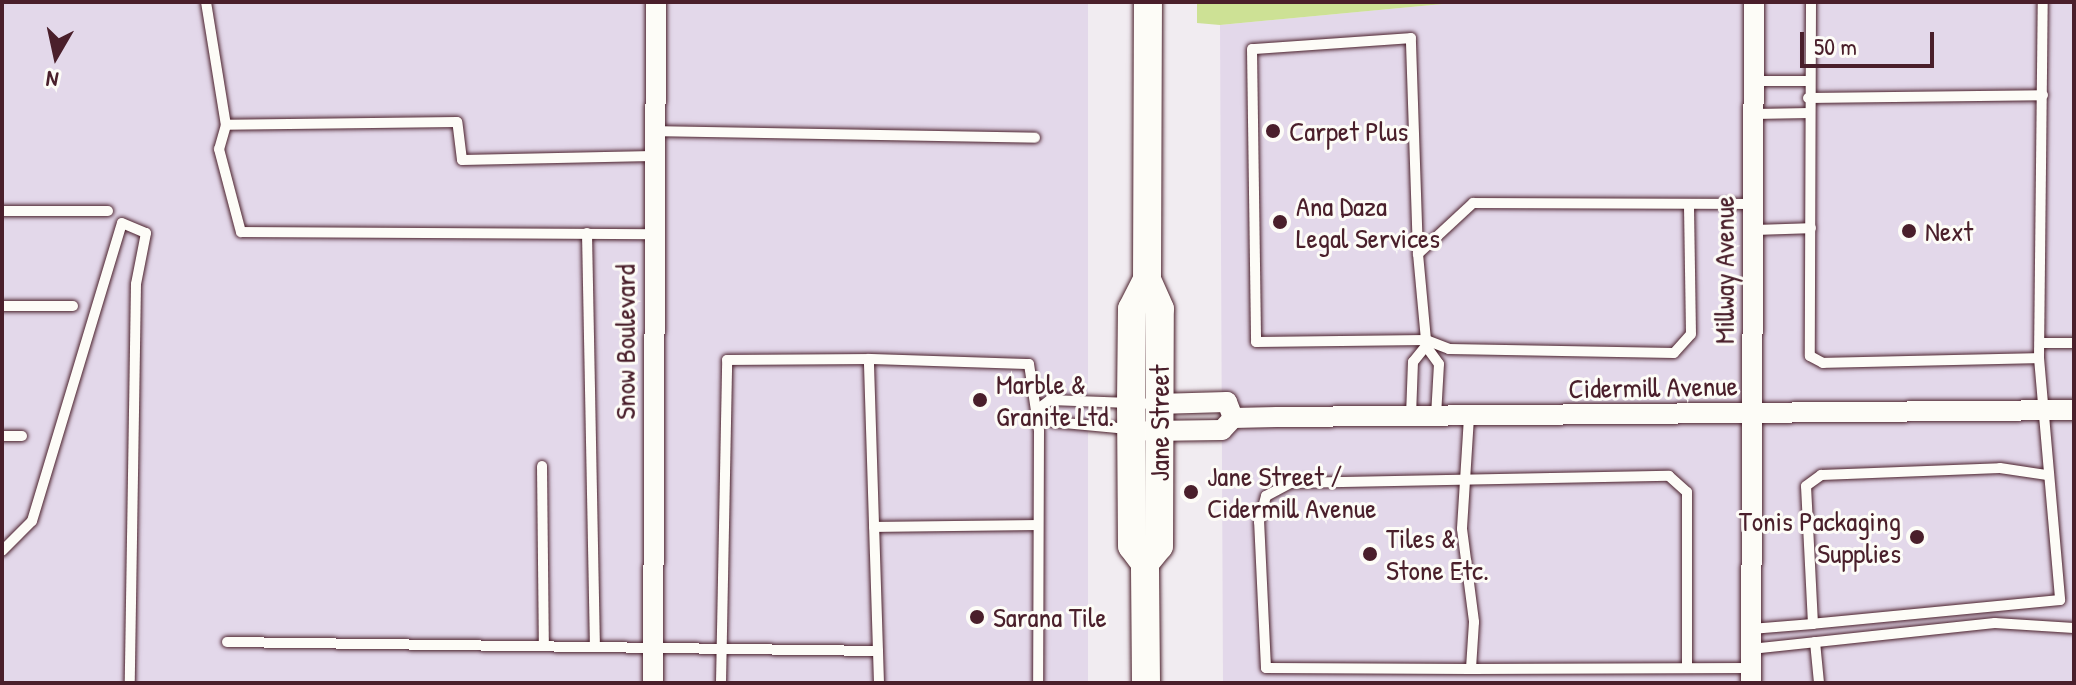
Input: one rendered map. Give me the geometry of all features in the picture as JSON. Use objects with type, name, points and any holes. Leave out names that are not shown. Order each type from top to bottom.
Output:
[{"type":"main road","name":"Jane Street","points":[[1146,683],[1145,563],[1159,546],[1144,417],[1160,309],[1147,280],[1148,2]]},
{"type":"street","name":"Snow Boulevard","points":[[653,683],[653,131],[656,2]]},
{"type":"street","name":"Millway Avenue","points":[[1751,657],[1754,2]]},
{"type":"street","name":"Cidermill Avenue","points":[[1144,417],[1222,430],[1233,418],[2074,410]]},
{"type":"lane","points":[[206,2],[226,125],[219,149],[241,232],[653,234]]},
{"type":"lane","points":[[1811,2],[1808,81],[1810,356],[1823,363],[2039,358]]},
{"type":"lane","points":[[1751,657],[1813,624],[2060,600],[2041,409],[2039,358],[2043,2]]},
{"type":"lane","points":[[1436,416],[1439,364],[1426,343],[1418,254],[1411,38],[1252,49],[1256,342],[1426,343],[1449,349],[1674,353],[1691,334],[1689,204]]},
{"type":"lane","points":[[1754,81],[1808,81]]},
{"type":"lane","points":[[1808,98],[2043,95]]},
{"type":"lane","points":[[1754,114],[1810,113]]},
{"type":"lane","points":[[226,125],[457,122],[462,160],[653,156]]},
{"type":"lane","points":[[653,131],[1035,138]]},
{"type":"lane","points":[[1418,254],[1473,203],[1752,204]]},
{"type":"lane","points":[[2,211],[108,211]]},
{"type":"lane","points":[[2,551],[32,521],[122,223],[146,233],[136,284],[130,683]]},
{"type":"lane","points":[[1752,230],[1811,228]]},
{"type":"lane","points":[[587,233],[595,646]]},
{"type":"lane","points":[[2,306],[73,306]]},
{"type":"lane","points":[[1411,416],[1413,362],[1426,343]]},
{"type":"lane","points":[[2040,343],[2074,343]]},
{"type":"lane","points":[[869,359],[879,683]]},
{"type":"lane","points":[[721,683],[727,360],[869,359],[1029,364],[1038,409],[1034,525],[1038,683]]},
{"type":"lane","points":[[1038,409],[1050,400],[1144,417]]},
{"type":"lane","points":[[1038,409],[1053,422],[1144,417]]},
{"type":"lane","points":[[1469,417],[1465,477],[1471,669]]},
{"type":"lane","points":[[2,436],[22,436]]},
{"type":"lane","points":[[542,466],[544,645]]},
{"type":"lane","points":[[1813,624],[1806,486],[1821,475],[2000,468],[2047,475]]},
{"type":"lane","points":[[1687,668],[1683,482],[1669,476],[1465,477],[1290,483],[1266,496],[1259,522],[1266,668],[1687,668],[1815,642],[1995,623],[2074,628]]},
{"type":"lane","points":[[874,527],[1034,525]]},
{"type":"lane","points":[[227,642],[878,651]]},
{"type":"lane","points":[[1815,642],[1819,683]]},
{"type":"shaded area","points":[[2,2],[1088,2],[1088,683],[2,683]]},
{"type":"shaded area","points":[[1464,2],[2074,2],[2074,683],[1223,683],[1220,25]]},
{"type":"green space","points":[[1197,2],[1464,2],[1220,25],[1197,23]]},
{"type":"place","name":"Carpet Plus","points":[[1273,131]]},
{"type":"place","name":"Ana Daza Legal Services","points":[[1280,222]]},
{"type":"place","name":"Next","points":[[1909,231]]},
{"type":"place","name":"Marble & Granite Ltd.","points":[[980,400]]},
{"type":"place","name":"Jane Street / Cidermill Avenue","points":[[1191,492]]},
{"type":"place","name":"Tonis Packaging Supplies","points":[[1917,537]]},
{"type":"place","name":"Tiles & Stone Etc.","points":[[1370,554]]},
{"type":"place","name":"Sarana Tile","points":[[977,617]]}]
